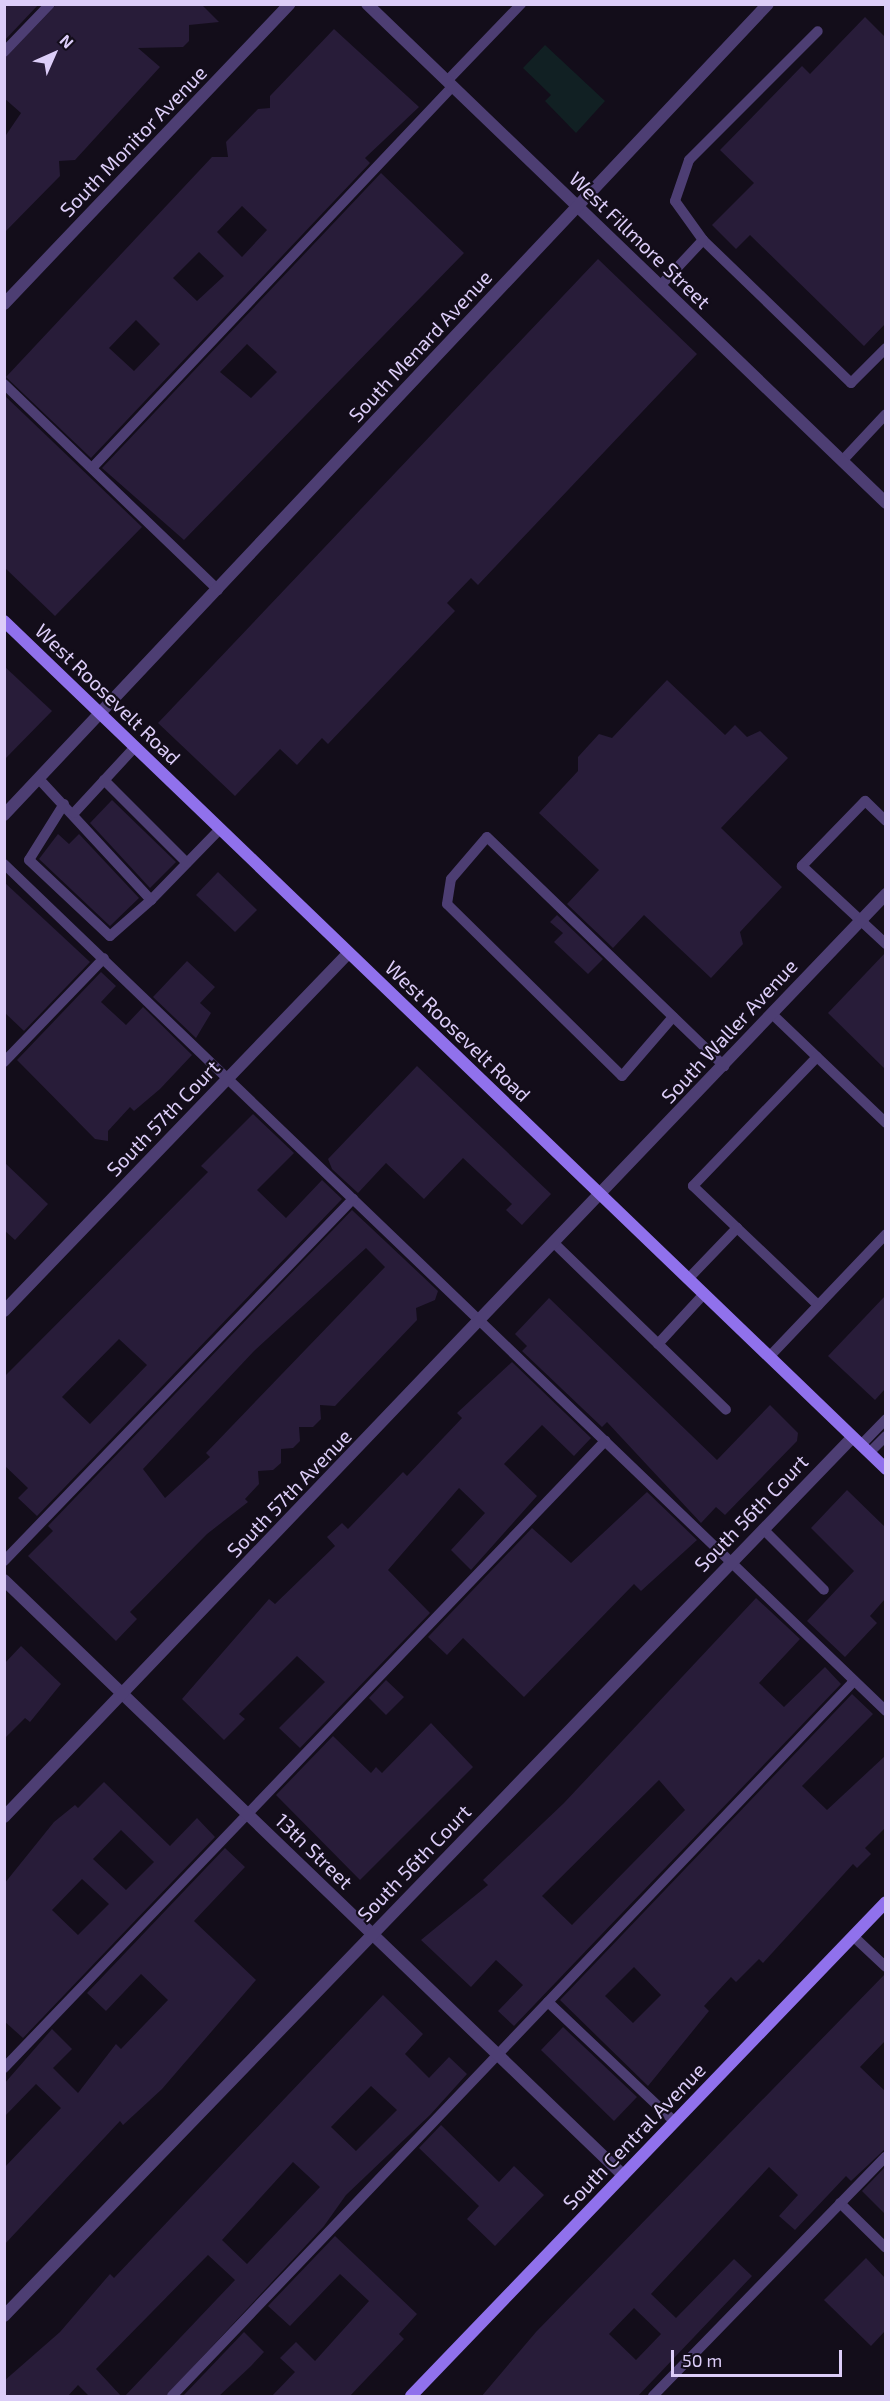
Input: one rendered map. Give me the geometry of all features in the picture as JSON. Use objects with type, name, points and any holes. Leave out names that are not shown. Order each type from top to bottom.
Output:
[{"type":"main road","name":"West Roosevelt Road","points":[[4,621],[885,1469]]},
{"type":"main road","name":"South Central Avenue","points":[[411,2397],[674,2121],[884,1906]]},
{"type":"street","name":"South Monitor Avenue","points":[[4,304],[290,4]]},
{"type":"street","name":"West Fillmore Street","points":[[367,4],[885,503]]},
{"type":"street","name":"South Menard Avenue","points":[[4,814],[218,590],[768,4]]},
{"type":"street","name":"South Waller Avenue","points":[[602,1196],[885,894]]},
{"type":"street","name":"South 57th Court","points":[[4,1311],[349,953]]},
{"type":"street","name":"South 57th Avenue","points":[[4,1817],[602,1196]]},
{"type":"street","name":"South 56th Court","points":[[4,2316],[763,1529],[861,1445]]},
{"type":"street","name":"13th Street","points":[[4,1580],[623,2175]]},
{"type":"lane","points":[[4,52],[50,4]]},
{"type":"lane","points":[[92,468],[521,4]]},
{"type":"lane","points":[[818,31],[689,160],[675,201],[703,240],[851,383],[885,348]]},
{"type":"lane","points":[[660,286],[703,240]]},
{"type":"lane","points":[[4,384],[218,590]]},
{"type":"lane","points":[[842,461],[885,414]]},
{"type":"lane","points":[[135,747],[74,813],[73,819],[151,900]]},
{"type":"lane","points":[[39,779],[74,813]]},
{"type":"lane","points":[[105,780],[188,863]]},
{"type":"lane","points":[[885,821],[865,801],[802,866],[885,944]]},
{"type":"lane","points":[[64,804],[29,860],[110,936],[151,900],[220,829]]},
{"type":"lane","points":[[673,1017],[622,1076],[447,904],[451,879],[487,837],[724,1066]]},
{"type":"lane","points":[[4,864],[885,1711]]},
{"type":"lane","points":[[4,1062],[104,958]]},
{"type":"lane","points":[[772,1014],[885,1123]]},
{"type":"lane","points":[[817,1057],[693,1186],[818,1305]]},
{"type":"lane","points":[[4,1561],[353,1198]]},
{"type":"lane","points":[[688,1279],[737,1228]]},
{"type":"lane","points":[[769,1357],[885,1234]]},
{"type":"lane","points":[[555,1244],[726,1410]]},
{"type":"lane","points":[[658,1344],[704,1294]]},
{"type":"lane","points":[[861,1445],[885,1419]]},
{"type":"lane","points":[[861,1445],[885,1436]]},
{"type":"lane","points":[[4,2068],[605,1441]]},
{"type":"lane","points":[[763,1529],[824,1590]]},
{"type":"lane","points":[[172,2397],[854,1681]]},
{"type":"lane","points":[[853,1936],[885,1967]]},
{"type":"lane","points":[[548,2002],[674,2121]]},
{"type":"lane","points":[[653,2397],[885,2156]]},
{"type":"lane","points":[[840,2203],[885,2248]]},
{"type":"shaded area","points":[[545,45],[605,101],[576,133],[545,101],[551,95],[523,68]]},
{"type":"building","points":[[4,4],[39,4],[4,41]]},
{"type":"building","points":[[57,4],[201,4],[219,22],[189,25],[189,41],[183,47],[138,48],[160,67],[75,160],[59,161],[60,176],[4,233],[4,138],[21,113],[4,98],[4,59]]},
{"type":"building","points":[[865,17],[885,37],[885,324],[864,346],[750,235],[736,249],[712,225],[754,183],[720,150],[802,66],[810,74]]},
{"type":"building","points":[[334,29],[419,107],[365,158],[370,163],[91,458],[6,377],[212,157],[228,157],[226,142],[258,109],[270,108],[270,96]],"holes":[[[242,206],[267,230],[242,257],[217,232]],[[199,252],[224,276],[197,301],[173,278]],[[136,320],[160,344],[134,371],[109,348]]]},
{"type":"building","points":[[381,173],[464,253],[184,540],[102,468]],"holes":[[[247,344],[277,372],[251,398],[220,372]]]},
{"type":"building","points":[[598,259],[697,354],[478,585],[471,578],[447,603],[455,611],[328,744],[322,738],[297,765],[280,749],[235,796],[158,723]]},
{"type":"building","points":[[4,395],[142,527],[55,616],[4,567]]},
{"type":"building","points":[[4,666],[52,711],[4,760]]},
{"type":"building","points":[[667,680],[725,735],[735,725],[747,737],[760,731],[788,758],[721,828],[782,887],[740,932],[743,944],[711,978],[644,915],[613,948],[567,904],[599,870],[539,813],[578,771],[578,757],[599,734],[612,738]]},
{"type":"building","points":[[112,800],[176,862],[150,888],[90,823]]},
{"type":"building","points":[[58,834],[69,844],[79,834],[139,898],[110,926],[39,859]]},
{"type":"building","points":[[218,872],[257,910],[235,932],[196,895]]},
{"type":"building","points":[[4,882],[90,962],[24,1031],[4,1012]]},
{"type":"building","points":[[557,915],[603,959],[588,974],[554,942],[563,933],[550,922]]},
{"type":"building","points":[[885,953],[885,1069],[828,1013]]},
{"type":"building","points":[[187,961],[215,987],[200,1003],[211,1013],[196,1038],[153,997]]},
{"type":"building","points":[[101,972],[116,986],[101,1002],[126,1025],[143,1007],[192,1055],[160,1089],[134,1111],[130,1107],[108,1131],[108,1141],[95,1139],[17,1060]]},
{"type":"building","points":[[417,1066],[551,1194],[522,1225],[506,1210],[512,1204],[463,1158],[424,1199],[386,1163],[358,1193],[332,1169],[328,1159]]},
{"type":"building","points":[[253,1114],[294,1153],[257,1190],[286,1218],[322,1180],[342,1199],[37,1516],[18,1498],[28,1488],[4,1465],[4,1377],[208,1172],[201,1166]],"holes":[[[119,1339],[147,1365],[90,1424],[62,1397]]]},
{"type":"building","points":[[4,1162],[48,1204],[15,1240],[4,1230]]},
{"type":"building","points":[[352,1210],[438,1291],[435,1300],[416,1308],[417,1320],[335,1406],[320,1405],[321,1419],[313,1427],[299,1427],[300,1441],[293,1448],[281,1449],[281,1463],[273,1470],[258,1471],[259,1484],[245,1499],[248,1502],[207,1534],[130,1612],[137,1619],[116,1641],[28,1556],[53,1531],[48,1526]],"holes":[[[366,1248],[385,1267],[206,1453],[210,1457],[165,1498],[143,1469],[254,1351]]]},
{"type":"building","points":[[885,1296],[885,1389],[875,1400],[828,1356]]},
{"type":"building","points":[[549,1298],[717,1460],[770,1405],[798,1433],[797,1441],[725,1515],[716,1507],[701,1523],[607,1422],[602,1427],[522,1351],[527,1346],[515,1334]]},
{"type":"building","points":[[512,1362],[591,1438],[574,1456],[542,1425],[504,1464],[537,1496],[471,1570],[451,1550],[485,1513],[459,1488],[388,1570],[430,1613],[300,1748],[279,1728],[325,1682],[297,1656],[239,1714],[245,1719],[224,1740],[182,1699],[269,1599],[275,1604],[335,1546],[327,1537],[342,1523],[348,1529],[403,1472],[407,1476],[462,1418],[457,1413]]},
{"type":"building","points":[[847,1490],[885,1527],[885,1599],[870,1616],[877,1623],[845,1657],[807,1621],[854,1571],[811,1528]]},
{"type":"building","points":[[647,1492],[697,1540],[641,1591],[634,1584],[524,1697],[463,1638],[447,1655],[428,1637],[532,1528],[571,1563]]},
{"type":"building","points":[[756,1598],[800,1639],[759,1683],[784,1707],[825,1667],[841,1684],[514,2026],[498,2011],[523,1985],[496,1960],[471,1987],[421,1940],[488,1885],[483,1880],[564,1803]],"holes":[[[659,1780],[685,1810],[572,1925],[542,1896]]]},
{"type":"building","points":[[21,1646],[61,1684],[30,1722],[25,1718],[4,1739],[4,1664]]},
{"type":"building","points":[[386,1680],[404,1697],[386,1715],[369,1698]]},
{"type":"building","points":[[852,1694],[873,1714],[802,1786],[827,1810],[885,1756],[885,1828],[865,1848],[871,1854],[857,1868],[853,1864],[763,1963],[759,1959],[736,1982],[731,1977],[704,2006],[709,2011],[648,2086],[560,2000]],"holes":[[[634,1967],[661,1995],[633,2023],[605,1996]]]},
{"type":"building","points":[[431,1723],[473,1767],[360,1880],[276,1795],[333,1736],[371,1773],[376,1767],[382,1773]]},
{"type":"building","points":[[104,1782],[170,1846],[197,1818],[215,1837],[23,2038],[4,2021],[4,1884],[54,1822],[75,1805],[78,1808]],"holes":[[[121,1830],[154,1862],[126,1890],[93,1859]],[[82,1879],[109,1904],[78,1935],[52,1910]]]},
{"type":"building","points":[[225,1848],[245,1867],[194,1921],[256,1980],[162,2089],[123,2125],[120,2121],[4,2245],[4,2168],[61,2108],[36,2084],[4,2117],[4,2084],[52,2029],[72,2049],[53,2068],[78,2093],[116,2044],[121,2049],[168,2000],[141,1974],[106,2011],[87,1993]]},
{"type":"building","points":[[885,1974],[885,2041],[860,2067],[885,2091],[885,2149],[851,2181],[846,2176],[795,2230],[779,2216],[798,2195],[769,2167],[651,2294],[676,2318],[734,2259],[752,2276],[637,2397],[481,2397],[536,2332]],"holes":[[[634,2308],[661,2334],[636,2360],[609,2334]]]},
{"type":"building","points":[[383,1995],[423,2034],[405,2054],[429,2078],[449,2057],[467,2074],[430,2115],[346,2195],[324,2226],[165,2397],[124,2397],[235,2280],[208,2255],[96,2369],[122,2397],[90,2397],[78,2385],[67,2397],[4,2397],[4,2381],[60,2332],[110,2274],[114,2278]],"holes":[[[371,2086],[397,2110],[356,2151],[331,2127]],[[293,2162],[320,2187],[247,2264],[222,2240]]]},
{"type":"building","points":[[563,2027],[637,2097],[614,2121],[541,2050]]},
{"type":"building","points":[[441,2125],[499,2182],[514,2166],[544,2195],[495,2246],[467,2219],[479,2206],[419,2148]]},
{"type":"building","points":[[885,2167],[885,2214],[862,2191]]},
{"type":"building","points":[[335,2236],[417,2314],[399,2334],[404,2339],[349,2397],[271,2397],[295,2372],[280,2358],[296,2342],[315,2361],[369,2301],[340,2274],[290,2326],[268,2306]]},
{"type":"building","points":[[866,2258],[885,2278],[885,2331],[871,2346],[824,2300]]},
{"type":"building","points":[[244,2332],[264,2352],[251,2366],[218,2397],[182,2397]]}]
